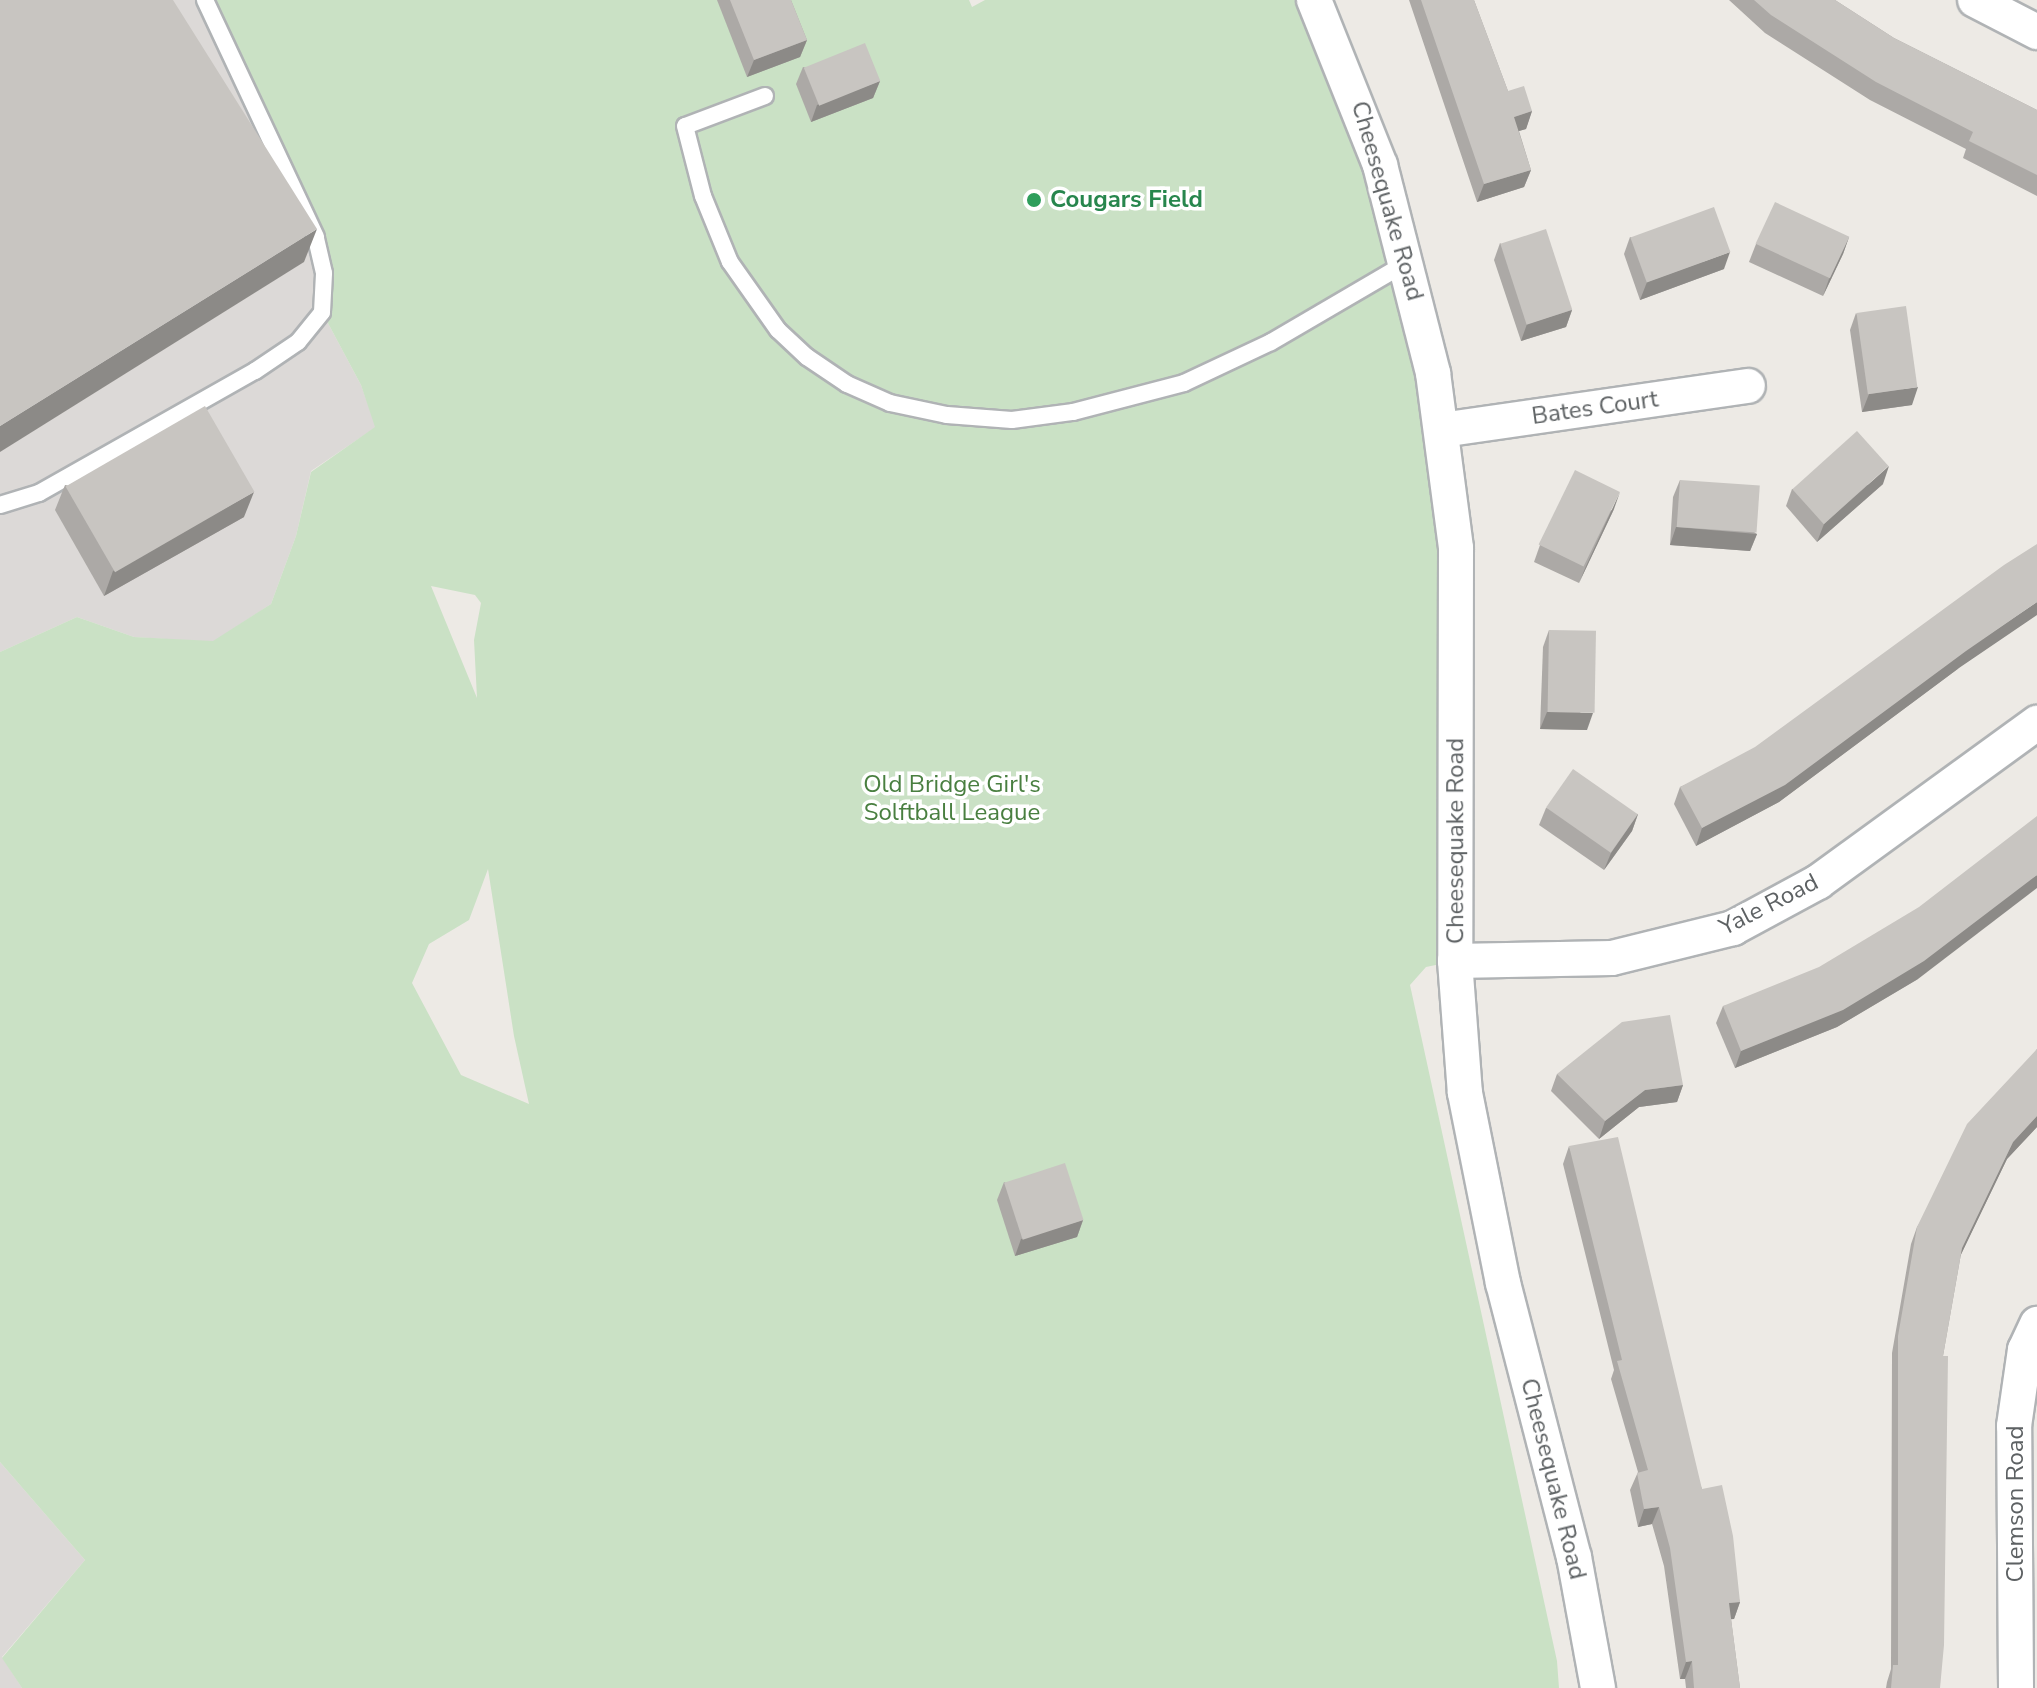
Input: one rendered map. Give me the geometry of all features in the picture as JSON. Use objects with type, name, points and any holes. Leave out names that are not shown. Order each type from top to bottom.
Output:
[{"type":"street","name":"Cheesequake Road","points":[[1314,0],[1368,126],[1408,262],[1442,430],[1456,548],[1455,961],[1465,1093],[1503,1283],[1574,1557],[1598,1688]]},
{"type":"street","points":[[1975,0],[2037,32]]},
{"type":"street","name":"Bates Court","points":[[1442,430],[1748,386]]},
{"type":"street","name":"Yale Road","points":[[1455,961],[1612,958],[1733,928],[1818,882],[2037,723]]},
{"type":"street","name":"Clemson Road","points":[[2016,1688],[2014,1426],[2025,1350],[2037,1324]]},
{"type":"lane","points":[[0,505],[39,493],[255,371],[298,342],[322,312],[324,273],[316,237],[205,0]]},
{"type":"lane","points":[[765,96],[685,126],[703,196],[730,262],[778,330],[807,357],[847,384],[890,403],[947,415],[1012,420],[1073,412],[1184,383],[1271,342],[1408,262]]},
{"type":"shaded area","points":[[0,0],[205,0],[316,237],[322,312],[361,385],[376,427],[311,471],[296,536],[271,604],[213,642],[134,637],[77,617],[0,652]]},
{"type":"shaded area","points":[[0,1462],[85,1560],[2,1657],[22,1688],[0,1688]]},
{"type":"green space","name":"Old Bridge Girl's Solftball League","points":[[205,0],[969,0],[972,7],[985,0],[1314,0],[1433,373],[1455,961],[1426,967],[1410,985],[1557,1661],[1559,1688],[22,1688],[2,1658],[85,1560],[0,1462],[0,652],[77,617],[134,637],[213,641],[271,604],[296,536],[311,472],[375,427],[361,385],[322,312],[324,273]],"holes":[[[431,586],[475,595],[481,603],[474,640],[477,698]],[[488,869],[514,1036],[529,1104],[461,1075],[412,983],[429,944],[469,920]]]},
{"type":"building","points":[[0,0],[173,0],[317,229],[0,426]]},
{"type":"building","points":[[730,0],[791,0],[807,40],[754,60]]},
{"type":"building","points":[[1421,0],[1474,0],[1508,91],[1524,86],[1532,111],[1514,117],[1531,170],[1484,184]]},
{"type":"building","points":[[1754,0],[1835,0],[1894,38],[2037,110],[2037,175],[1969,141],[1973,132],[1876,82],[1771,15]]},
{"type":"building","points":[[865,43],[880,81],[819,106],[804,68]]},
{"type":"building","points":[[1775,202],[1849,237],[1830,278],[1756,244]]},
{"type":"building","points":[[1714,207],[1730,252],[1647,283],[1630,237]]},
{"type":"building","points":[[1546,229],[1572,310],[1527,325],[1500,244]]},
{"type":"building","points":[[1906,306],[1917,387],[1868,394],[1856,313]]},
{"type":"building","points":[[205,406],[254,492],[115,572],[66,486]]},
{"type":"building","points":[[1857,431],[1888,466],[1824,524],[1792,489]]},
{"type":"building","points":[[1575,470],[1620,492],[1584,567],[1539,545]]},
{"type":"building","points":[[1680,480],[1760,486],[1757,532],[1677,527]]},
{"type":"building","points":[[2037,544],[2037,602],[1785,785],[1702,828],[1680,787],[1755,747]]},
{"type":"building","points":[[1549,630],[1596,631],[1595,713],[1548,712]]},
{"type":"building","points":[[1573,769],[1638,814],[1611,853],[1546,808]]},
{"type":"building","points":[[2037,816],[2037,875],[1924,961],[1843,1010],[1741,1051],[1723,1006],[1819,967],[1919,907]]},
{"type":"building","points":[[1670,1015],[1683,1085],[1645,1090],[1605,1121],[1557,1074],[1622,1022]]},
{"type":"building","points":[[2037,1049],[2037,1116],[2013,1142],[1962,1248],[1943,1356],[1948,1356],[1944,1645],[1940,1688],[1891,1688],[1893,1665],[1898,1665],[1898,1336],[1917,1227],[1967,1124]]},
{"type":"building","points":[[1618,1137],[1702,1489],[1722,1485],[1733,1536],[1740,1602],[1729,1603],[1740,1688],[1694,1688],[1692,1661],[1686,1662],[1670,1548],[1659,1507],[1644,1509],[1637,1473],[1648,1470],[1617,1361],[1622,1360],[1569,1146]]},
{"type":"building","points":[[1065,1163],[1084,1220],[1023,1240],[1004,1183]]},
{"type":"place","name":"Cougars Field","points":[[1034,200]]}]
